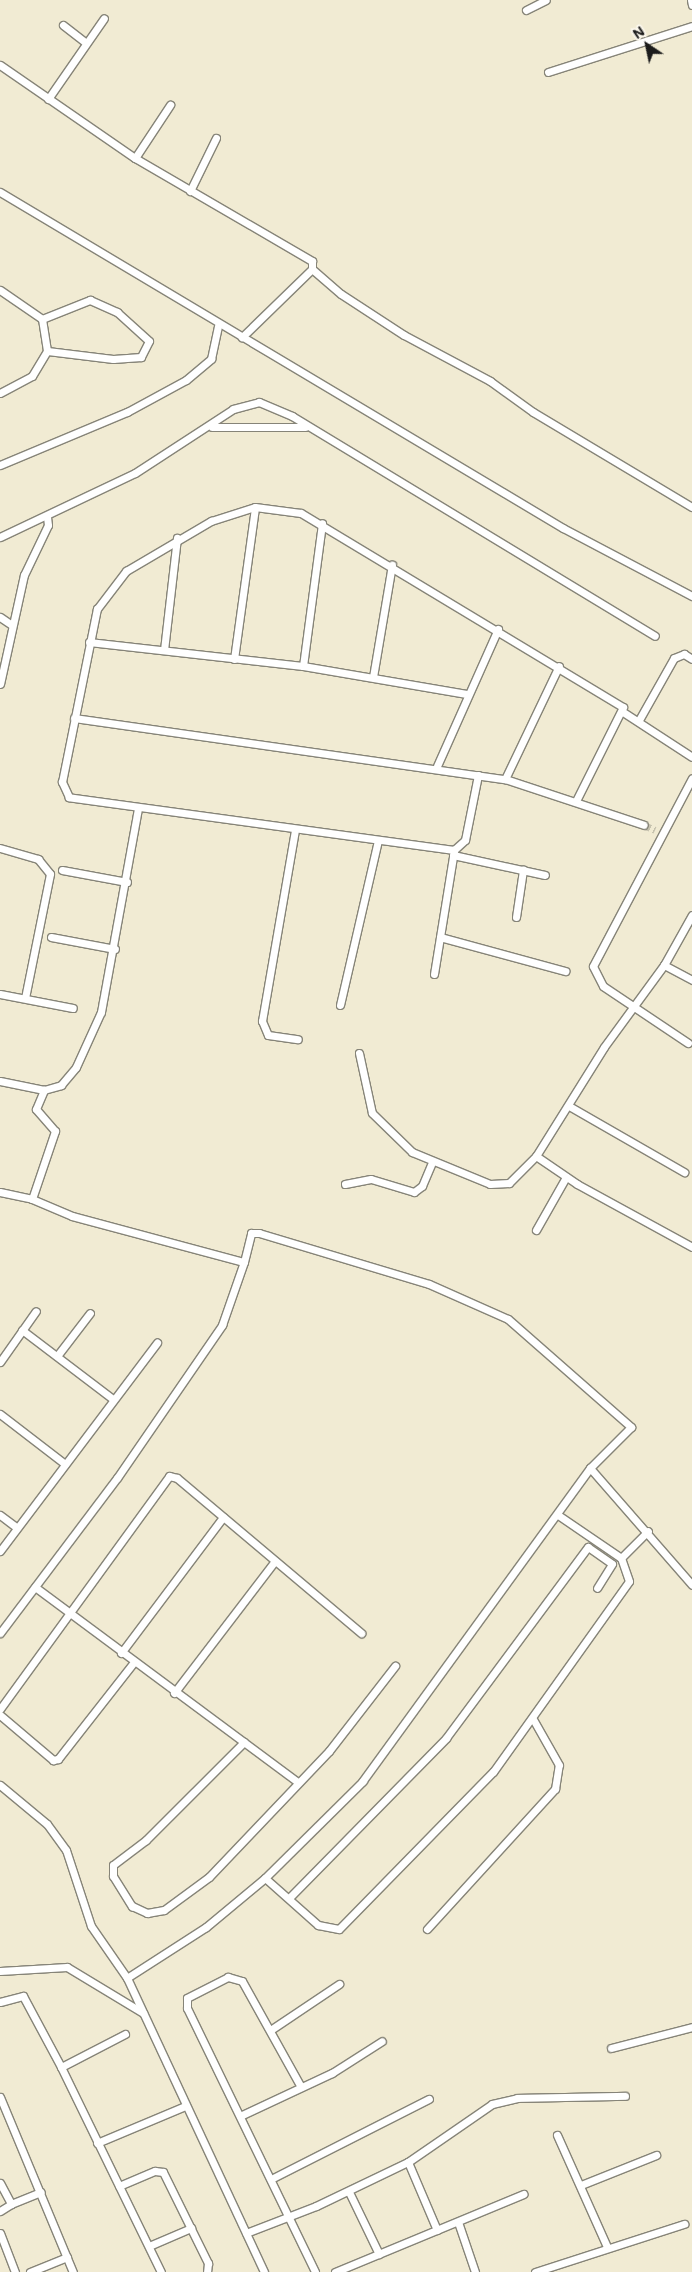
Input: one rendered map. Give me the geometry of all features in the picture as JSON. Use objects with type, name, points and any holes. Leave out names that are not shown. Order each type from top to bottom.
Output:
[{"type":"street","points":[[526,10],[546,0]]},
{"type":"street","points":[[691,0],[692,5]]},
{"type":"street","points":[[48,99],[104,18]]},
{"type":"street","points":[[63,25],[86,43]]},
{"type":"street","points":[[548,72],[692,26]]},
{"type":"street","points":[[0,65],[135,158],[308,258],[312,269],[341,294],[404,335],[490,381],[533,412],[692,507]]},
{"type":"street","points":[[135,158],[170,105]]},
{"type":"street","points":[[190,191],[216,138]]},
{"type":"street","points":[[0,192],[218,326],[242,337],[563,528],[692,596]]},
{"type":"street","points":[[242,337],[312,269]]},
{"type":"street","points":[[0,290],[42,318],[47,351],[32,376],[0,392]]},
{"type":"street","points":[[42,318],[90,300],[117,312],[149,341],[141,357],[113,359],[47,351]]},
{"type":"street","points":[[0,466],[127,412],[186,380],[211,359],[218,326]]},
{"type":"street","points":[[0,537],[47,517],[135,473],[212,427],[233,409],[259,402],[292,416],[305,427],[655,636]]},
{"type":"street","points":[[212,427],[305,427]]},
{"type":"street","points":[[545,875],[454,852],[378,840],[138,809],[69,797],[63,791],[74,718],[97,609],[109,588],[177,538],[232,512],[255,507],[273,506],[322,523],[559,666],[623,707],[623,712],[576,801]]},
{"type":"street","points":[[234,659],[255,507]]},
{"type":"street","points":[[0,684],[24,575],[48,525],[47,517]]},
{"type":"street","points":[[303,666],[322,523]]},
{"type":"street","points":[[164,650],[177,538]]},
{"type":"street","points":[[373,677],[392,565]]},
{"type":"street","points":[[0,617],[12,625]]},
{"type":"street","points":[[437,766],[467,694],[498,629]]},
{"type":"street","points":[[89,642],[303,666],[467,694]]},
{"type":"street","points":[[639,720],[674,658],[684,654],[692,659]]},
{"type":"street","points":[[505,779],[559,666]]},
{"type":"street","points":[[623,712],[639,720],[692,757]]},
{"type":"street","points":[[74,718],[437,766],[505,779],[644,825]]},
{"type":"street","points":[[434,974],[454,852],[465,840],[478,775]]},
{"type":"street","points":[[688,1044],[634,1010],[596,978],[593,966],[659,831],[692,778]]},
{"type":"street","points":[[0,1081],[44,1090],[65,1082],[76,1067],[101,1012],[115,949],[138,809]]},
{"type":"street","points":[[295,830],[262,1021],[268,1035],[298,1039]]},
{"type":"street","points":[[340,1005],[378,840]]},
{"type":"street","points":[[0,848],[38,859],[50,874],[25,998]]},
{"type":"street","points":[[62,870],[127,882]]},
{"type":"street","points":[[516,917],[523,870]]},
{"type":"street","points":[[359,1053],[372,1113],[412,1152],[432,1163],[503,1185],[517,1177],[536,1156],[569,1106],[604,1047],[634,1010],[664,965],[692,914]]},
{"type":"street","points":[[51,937],[115,949]]},
{"type":"street","points":[[440,937],[565,971]]},
{"type":"street","points":[[664,965],[692,980]]},
{"type":"street","points":[[0,994],[73,1008]]},
{"type":"street","points":[[32,1199],[55,1131],[36,1109],[44,1090]]},
{"type":"street","points":[[569,1106],[684,1172]]},
{"type":"street","points":[[536,1156],[566,1177],[692,1247]]},
{"type":"street","points":[[345,1184],[371,1179],[414,1192],[422,1186],[432,1163]]},
{"type":"street","points":[[536,1230],[566,1177]]},
{"type":"street","points":[[0,1192],[32,1199],[72,1216],[244,1262]]},
{"type":"street","points":[[0,1633],[222,1326],[244,1262],[251,1233],[260,1233],[406,1275],[508,1319],[631,1427],[590,1468],[558,1515],[363,1781],[265,1878],[206,1927],[127,1978]]},
{"type":"street","points":[[0,1362],[36,1311]]},
{"type":"street","points":[[57,1356],[90,1313]]},
{"type":"street","points":[[22,1330],[113,1398]]},
{"type":"street","points":[[0,1551],[113,1398],[157,1343]]},
{"type":"street","points":[[0,1414],[65,1464]]},
{"type":"street","points":[[590,1468],[648,1531],[692,1585]]},
{"type":"street","points":[[0,1709],[169,1476],[177,1478],[361,1633]]},
{"type":"street","points":[[0,1515],[17,1528]]},
{"type":"street","points":[[265,1878],[290,1897],[324,1929],[346,1924],[493,1772],[533,1719],[629,1581],[621,1558],[558,1515]]},
{"type":"street","points":[[121,1653],[223,1517]]},
{"type":"street","points":[[621,1558],[648,1531]]},
{"type":"street","points":[[290,1897],[446,1738],[588,1547],[612,1564],[597,1588]]},
{"type":"street","points":[[174,1692],[275,1561]]},
{"type":"street","points":[[35,1587],[121,1653],[298,1782]]},
{"type":"street","points":[[0,1715],[52,1760],[58,1759],[134,1662]]},
{"type":"street","points":[[244,1742],[146,1840],[112,1866],[113,1876],[132,1906],[155,1913],[172,1905],[209,1877],[329,1751],[395,1666]]},
{"type":"street","points":[[427,1929],[555,1789],[558,1765],[533,1719]]},
{"type":"street","points":[[0,1785],[47,1824],[64,1848],[90,1926],[127,1978],[264,2272]]},
{"type":"street","points":[[0,1971],[67,1967],[143,2013]]},
{"type":"street","points":[[301,2087],[272,2029],[238,1978],[228,1977],[187,1998],[187,2008],[315,2272]]},
{"type":"street","points":[[272,2029],[339,1984]]},
{"type":"street","points":[[0,2002],[23,1996],[61,2067],[161,2272]]},
{"type":"street","points":[[611,2048],[692,2027]]},
{"type":"street","points":[[61,2067],[125,2034]]},
{"type":"street","points":[[240,2116],[301,2087],[382,2041]]},
{"type":"street","points":[[246,2233],[289,2218],[348,2192],[408,2162],[480,2110],[504,2100],[625,2096]]},
{"type":"street","points":[[0,2097],[73,2272]]},
{"type":"street","points":[[271,2179],[429,2099]]},
{"type":"street","points":[[97,2143],[185,2106]]},
{"type":"street","points":[[557,2135],[581,2185],[607,2247]]},
{"type":"street","points":[[581,2185],[656,2155]]},
{"type":"street","points":[[408,2162],[437,2230]]},
{"type":"street","points":[[119,2186],[161,2170],[208,2263],[207,2272]]},
{"type":"street","points":[[0,2183],[11,2204]]},
{"type":"street","points":[[0,2210],[41,2192]]},
{"type":"street","points":[[348,2192],[379,2254]]},
{"type":"street","points":[[335,2272],[523,2194]]},
{"type":"street","points":[[458,2222],[475,2272]]},
{"type":"street","points":[[535,2272],[607,2247],[684,2224]]},
{"type":"street","points":[[149,2246],[191,2228]]},
{"type":"street","points":[[0,2233],[15,2272]]},
{"type":"street","points":[[30,2272],[67,2257]]},
{"type":"tunnel","points":[[644,825],[655,830]]}]
